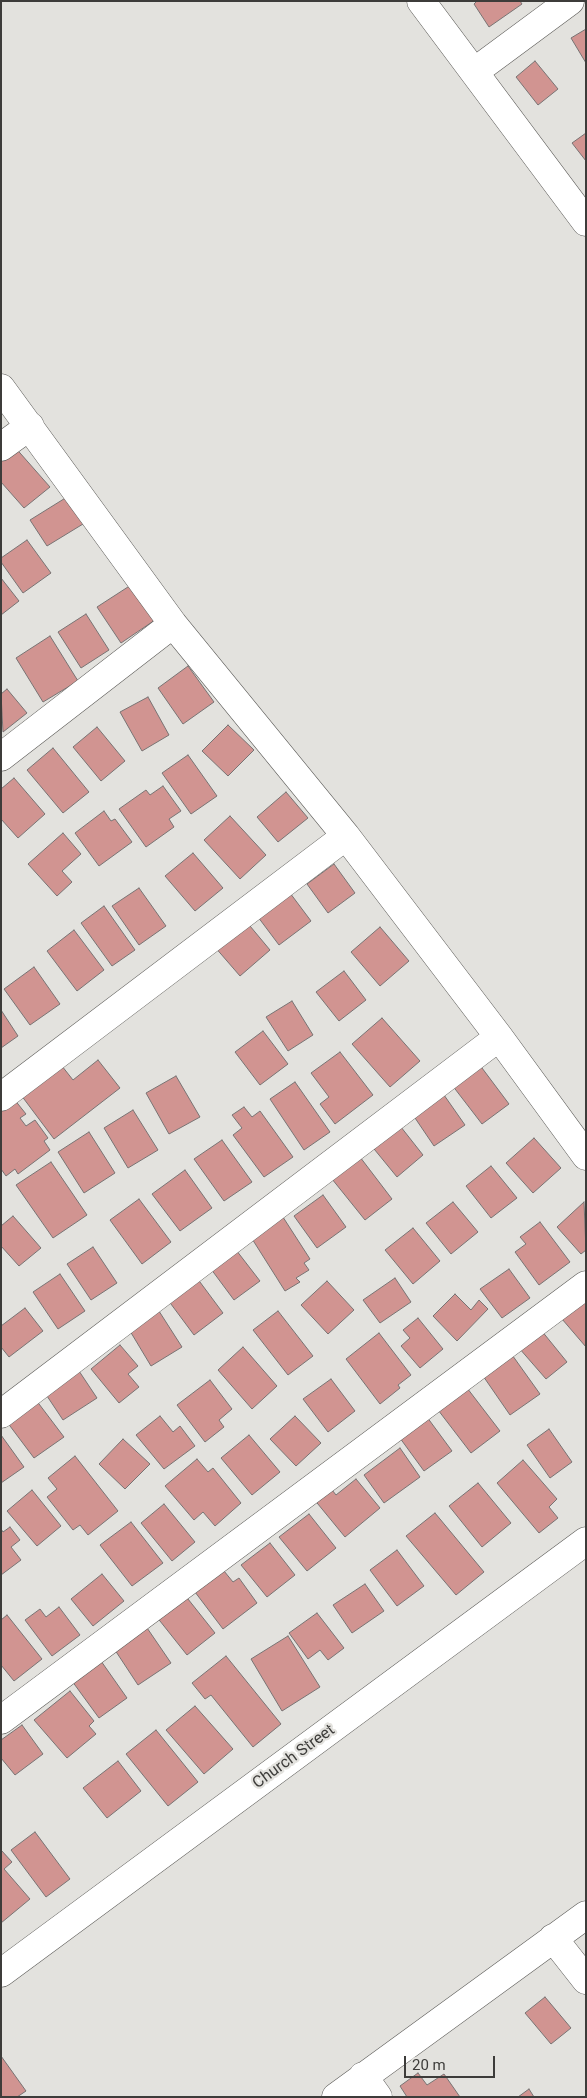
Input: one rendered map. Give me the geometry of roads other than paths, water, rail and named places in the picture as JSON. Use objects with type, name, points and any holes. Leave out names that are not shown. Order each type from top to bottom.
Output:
[{"type":"street","points":[[422,1],[586,222]]},
{"type":"street","points":[[474,72],[570,1]]},
{"type":"street","points":[[1,388],[173,624],[346,836],[586,1156]]},
{"type":"street","points":[[1,447],[30,426]]},
{"type":"street","points":[[1,757],[173,624]]},
{"type":"street","points":[[1,1097],[346,836]]},
{"type":"street","points":[[1,1414],[498,1037]]},
{"type":"street","points":[[1,1720],[586,1286]]},
{"type":"street","name":"Church Street","points":[[1,1973],[586,1541]]},
{"type":"street","points":[[336,2097],[371,2087],[553,1938],[586,1914]]},
{"type":"street","points":[[553,1938],[586,1980]]}]
